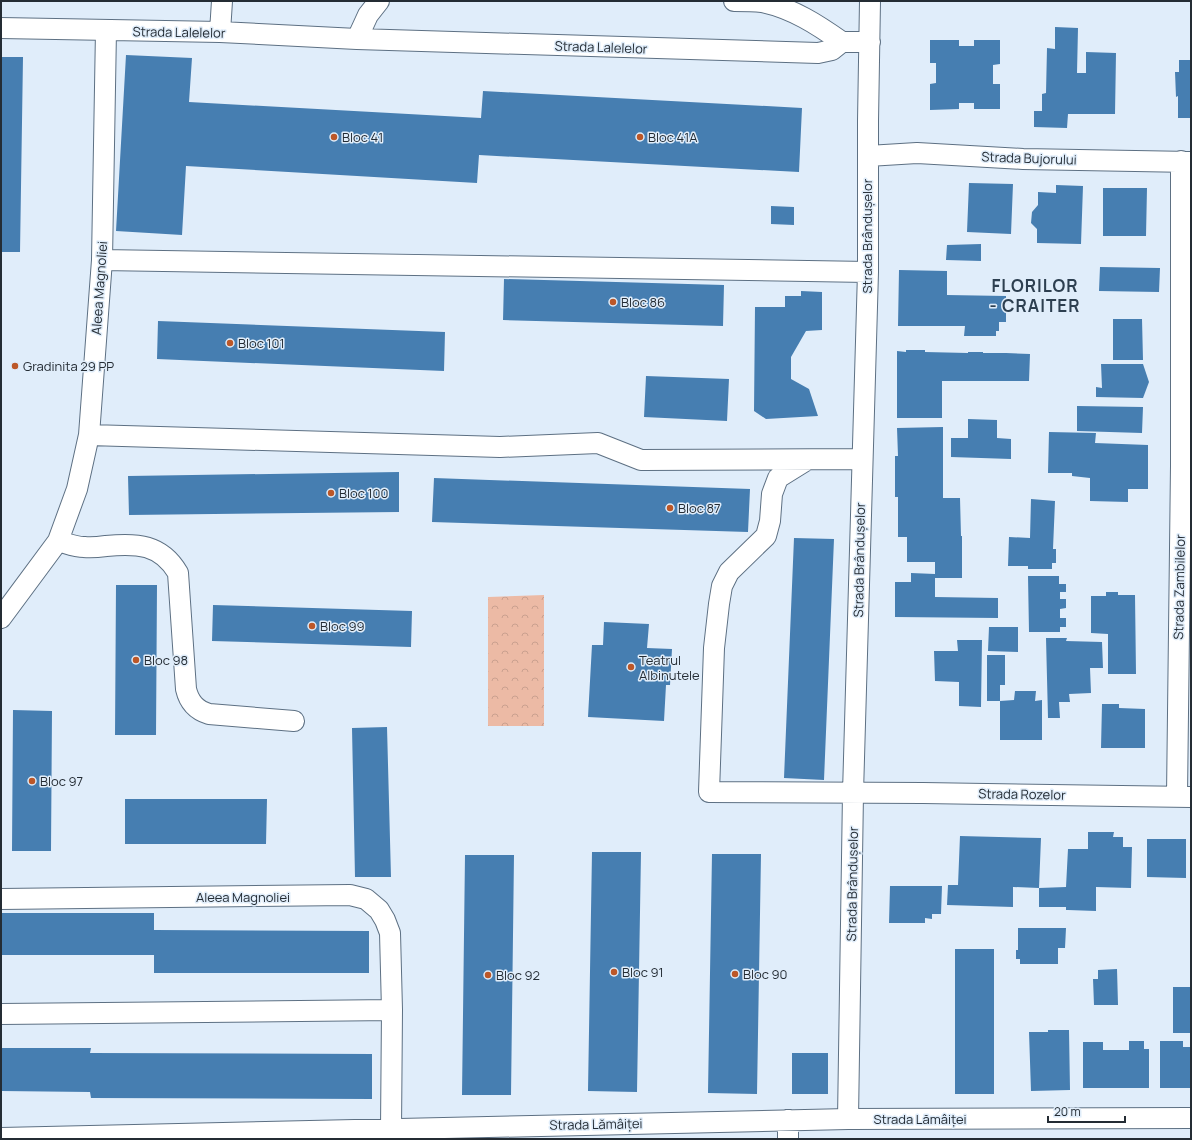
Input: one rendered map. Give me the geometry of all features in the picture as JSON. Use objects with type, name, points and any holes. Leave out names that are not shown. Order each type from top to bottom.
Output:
[{"type":"street","points":[[220,32],[222,1]]},
{"type":"street","points":[[357,39],[368,15],[379,1]]},
{"type":"street","points":[[734,1],[762,2],[781,8],[822,28],[842,42],[870,42]]},
{"type":"street","name":"Strada Brândușelor","points":[[848,1119],[853,793],[868,272],[870,1]]},
{"type":"street","name":"Strada Lalelelor","points":[[1,28],[220,32],[357,39],[818,54],[832,50],[842,42]]},
{"type":"street","name":"Aleea Magnoliei","points":[[1,618],[58,541],[77,489],[89,434],[102,260],[106,30]]},
{"type":"street","name":"Strada Bujorului","points":[[868,156],[917,153],[1022,159],[1186,162]]},
{"type":"street","name":"Strada Zambilelor","points":[[1184,796],[1186,162]]},
{"type":"street","points":[[102,260],[868,272]]},
{"type":"street","points":[[89,434],[500,447],[598,443],[641,460],[862,459]]},
{"type":"street","name":"Strada Rozelor","points":[[807,460],[778,478],[772,494],[770,521],[766,536],[729,572],[722,586],[718,604],[714,648],[709,792],[1184,796]]},
{"type":"street","points":[[58,541],[85,548],[129,545],[141,546],[154,549],[165,557],[172,563],[178,573],[186,688],[188,697],[193,705],[199,711],[209,714],[294,721]]},
{"type":"street","name":"Aleea Magnoliei","points":[[1,899],[350,896],[366,900],[378,910],[385,920],[390,934],[392,1010],[391,1129]]},
{"type":"street","points":[[1,1014],[392,1010]]},
{"type":"street","name":"Strada Lămâiței","points":[[1,1138],[252,1136],[391,1129],[788,1129],[848,1119],[1191,1118]]},
{"type":"green space","points":[[544,595],[544,726],[488,726],[488,597]]},
{"type":"building","points":[[1055,27],[1078,28],[1077,73],[1086,73],[1086,52],[1116,53],[1115,114],[1068,114],[1067,128],[1034,127],[1034,111],[1042,111],[1042,94],[1046,93],[1047,48],[1055,49]]},
{"type":"building","points":[[930,40],[959,40],[959,46],[974,46],[974,40],[1000,40],[1000,64],[993,65],[993,84],[1000,84],[1000,109],[974,109],[974,103],[959,103],[959,109],[930,110],[930,84],[936,83],[936,63],[930,63]]},
{"type":"building","points":[[126,55],[192,58],[189,102],[481,118],[483,91],[802,108],[799,172],[479,155],[477,183],[186,166],[182,235],[116,231]]},
{"type":"building","points":[[1,57],[23,57],[20,252],[1,252]]},
{"type":"building","points":[[1179,60],[1191,60],[1191,118],[1178,118],[1178,96],[1176,97],[1175,72],[1179,72]]},
{"type":"building","points":[[969,183],[1013,184],[1011,234],[967,232]]},
{"type":"building","points":[[1056,185],[1083,186],[1081,244],[1037,243],[1037,229],[1031,223],[1032,212],[1038,205],[1038,192],[1056,193]]},
{"type":"building","points":[[1103,188],[1147,188],[1146,236],[1103,236]]},
{"type":"building","points":[[771,206],[794,207],[794,225],[771,224]]},
{"type":"building","points":[[981,244],[981,261],[946,260],[947,245]]},
{"type":"building","points":[[1100,267],[1160,268],[1159,292],[1099,291]]},
{"type":"building","points":[[899,270],[947,271],[947,295],[1006,296],[1006,322],[999,322],[999,331],[996,331],[996,336],[964,336],[965,326],[898,326]]},
{"type":"building","name":"Bloc 86","points":[[504,279],[724,285],[723,326],[503,320]]},
{"type":"building","points":[[801,291],[822,292],[822,330],[806,331],[791,357],[791,379],[809,389],[818,416],[766,419],[754,411],[755,307],[785,307],[785,296],[801,296]]},
{"type":"building","points":[[1113,319],[1142,319],[1143,360],[1113,360]]},
{"type":"building","points":[[158,321],[445,332],[444,371],[157,359]]},
{"type":"building","points":[[906,350],[925,350],[925,352],[1030,354],[1029,381],[942,381],[942,418],[897,418],[897,351],[906,352]]},
{"type":"building","points":[[1101,364],[1143,364],[1149,382],[1143,398],[1096,397],[1096,387],[1102,388]]},
{"type":"building","points":[[646,376],[729,379],[727,421],[644,417]]},
{"type":"building","points":[[1077,406],[1143,407],[1142,433],[1077,431]]},
{"type":"building","points":[[968,419],[997,420],[997,438],[1011,439],[1011,459],[951,457],[951,438],[968,438]]},
{"type":"building","points":[[943,427],[943,498],[960,498],[962,578],[935,578],[935,597],[998,598],[998,618],[895,617],[895,582],[911,582],[911,573],[935,574],[935,562],[907,562],[907,537],[898,537],[898,497],[895,497],[895,456],[898,456],[897,428]]},
{"type":"building","points":[[1049,432],[1096,433],[1095,443],[1148,445],[1148,489],[1128,489],[1128,502],[1090,501],[1090,478],[1072,476],[1072,473],[1048,473]]},
{"type":"building","points":[[399,472],[399,512],[129,515],[128,476]]},
{"type":"building","points":[[434,478],[750,489],[748,532],[432,522]]},
{"type":"building","points":[[1031,499],[1055,501],[1053,549],[1056,549],[1056,563],[1052,563],[1052,569],[1028,569],[1028,566],[1008,566],[1009,537],[1030,538]]},
{"type":"building","points":[[794,538],[834,539],[824,780],[784,778]]},
{"type":"building","points":[[1028,576],[1059,576],[1059,584],[1066,584],[1066,592],[1060,592],[1060,599],[1066,599],[1066,608],[1060,609],[1060,618],[1066,618],[1066,627],[1060,627],[1060,632],[1029,632]]},
{"type":"building","name":"Bloc 98","points":[[116,585],[157,585],[156,735],[115,735]]},
{"type":"building","points":[[1106,592],[1118,592],[1118,595],[1135,595],[1136,674],[1108,674],[1108,634],[1091,633],[1091,596],[1106,596]]},
{"type":"building","name":"Bloc 99","points":[[213,605],[412,611],[411,647],[212,641]]},
{"type":"building","name":"Teatrul Albinutele","points":[[604,622],[649,624],[647,648],[672,649],[670,685],[666,685],[664,721],[588,717],[592,645],[603,645]]},
{"type":"building","points":[[989,627],[1018,627],[1018,652],[988,651]]},
{"type":"building","points":[[1046,638],[1067,638],[1066,641],[1102,642],[1103,668],[1090,668],[1091,693],[1069,694],[1070,702],[1059,702],[1060,718],[1048,718]]},
{"type":"building","points":[[957,640],[982,640],[981,707],[959,706],[959,682],[935,681],[934,651],[958,651]]},
{"type":"building","points":[[987,655],[1005,655],[1005,685],[1000,685],[1000,701],[987,701]]},
{"type":"building","points":[[1015,691],[1036,691],[1035,701],[1042,700],[1042,740],[1000,740],[1000,701],[1014,700]]},
{"type":"building","points":[[1102,704],[1119,704],[1119,708],[1145,709],[1145,748],[1101,748]]},
{"type":"building","name":"Bloc 97","points":[[13,710],[52,711],[51,851],[12,851]]},
{"type":"building","points":[[387,727],[391,877],[355,877],[352,728]]},
{"type":"building","points":[[125,799],[267,799],[266,844],[125,844]]},
{"type":"building","points":[[1088,832],[1114,832],[1113,837],[1123,837],[1123,847],[1132,847],[1131,888],[1096,887],[1096,911],[1066,910],[1066,907],[1039,907],[1039,888],[1066,887],[1068,849],[1088,849]]},
{"type":"building","points":[[960,836],[1041,838],[1039,888],[1013,887],[1013,907],[947,905],[948,885],[958,885]]},
{"type":"building","points":[[1147,839],[1186,839],[1186,878],[1147,877]]},
{"type":"building","name":"Bloc 91","points":[[592,852],[641,852],[637,1092],[588,1091]]},
{"type":"building","name":"Bloc 90","points":[[712,854],[761,854],[757,1094],[708,1093]]},
{"type":"building","name":"Bloc 92","points":[[465,855],[514,855],[511,1095],[462,1095]]},
{"type":"building","points":[[890,886],[942,886],[941,914],[932,914],[932,919],[925,918],[925,923],[889,923]]},
{"type":"building","points":[[1,913],[154,913],[154,930],[369,931],[369,973],[154,973],[154,955],[1,955]]},
{"type":"building","points":[[1018,928],[1066,928],[1065,948],[1058,948],[1058,964],[1020,964],[1020,959],[1016,959],[1016,950],[1018,950]]},
{"type":"building","points":[[955,949],[994,949],[994,1094],[955,1094]]},
{"type":"building","points":[[1117,969],[1118,1005],[1094,1005],[1093,979],[1098,979],[1098,970]]},
{"type":"building","points":[[1173,987],[1191,987],[1191,1033],[1173,1033]]},
{"type":"building","points":[[1048,1030],[1069,1030],[1070,1090],[1031,1091],[1029,1032],[1048,1032]]},
{"type":"building","points":[[1129,1041],[1144,1041],[1144,1049],[1149,1049],[1149,1088],[1083,1088],[1083,1042],[1103,1042],[1103,1050],[1129,1050]]},
{"type":"building","points":[[1160,1041],[1183,1041],[1183,1047],[1191,1047],[1191,1088],[1160,1088]]},
{"type":"building","points":[[1,1048],[91,1048],[90,1053],[372,1054],[372,1099],[91,1098],[90,1092],[1,1091]]},
{"type":"building","points":[[792,1053],[828,1053],[828,1094],[792,1094]]},
{"type":"place","name":"Bloc 41","points":[[334,137]]},
{"type":"place","name":"Bloc 41A","points":[[640,137]]},
{"type":"place","name":"Bloc 86","points":[[613,302]]},
{"type":"place","name":"Bloc 101","points":[[230,343]]},
{"type":"place","name":"Gradinita 29 PP","points":[[15,366]]},
{"type":"place","name":"Bloc 100","points":[[331,493]]},
{"type":"place","name":"Bloc 87","points":[[670,508]]},
{"type":"place","name":"Bloc 99","points":[[312,626]]},
{"type":"place","name":"Bloc 98","points":[[136,660]]},
{"type":"place","name":"Teatrul Albinutele","points":[[631,667]]},
{"type":"place","name":"Bloc 97","points":[[32,781]]},
{"type":"place","name":"Bloc 91","points":[[614,972]]},
{"type":"place","name":"Bloc 90","points":[[735,974]]},
{"type":"place","name":"Bloc 92","points":[[488,975]]},
{"type":"district","name":"FLORILOR - CRAITER","points":[[1035,295]]}]
